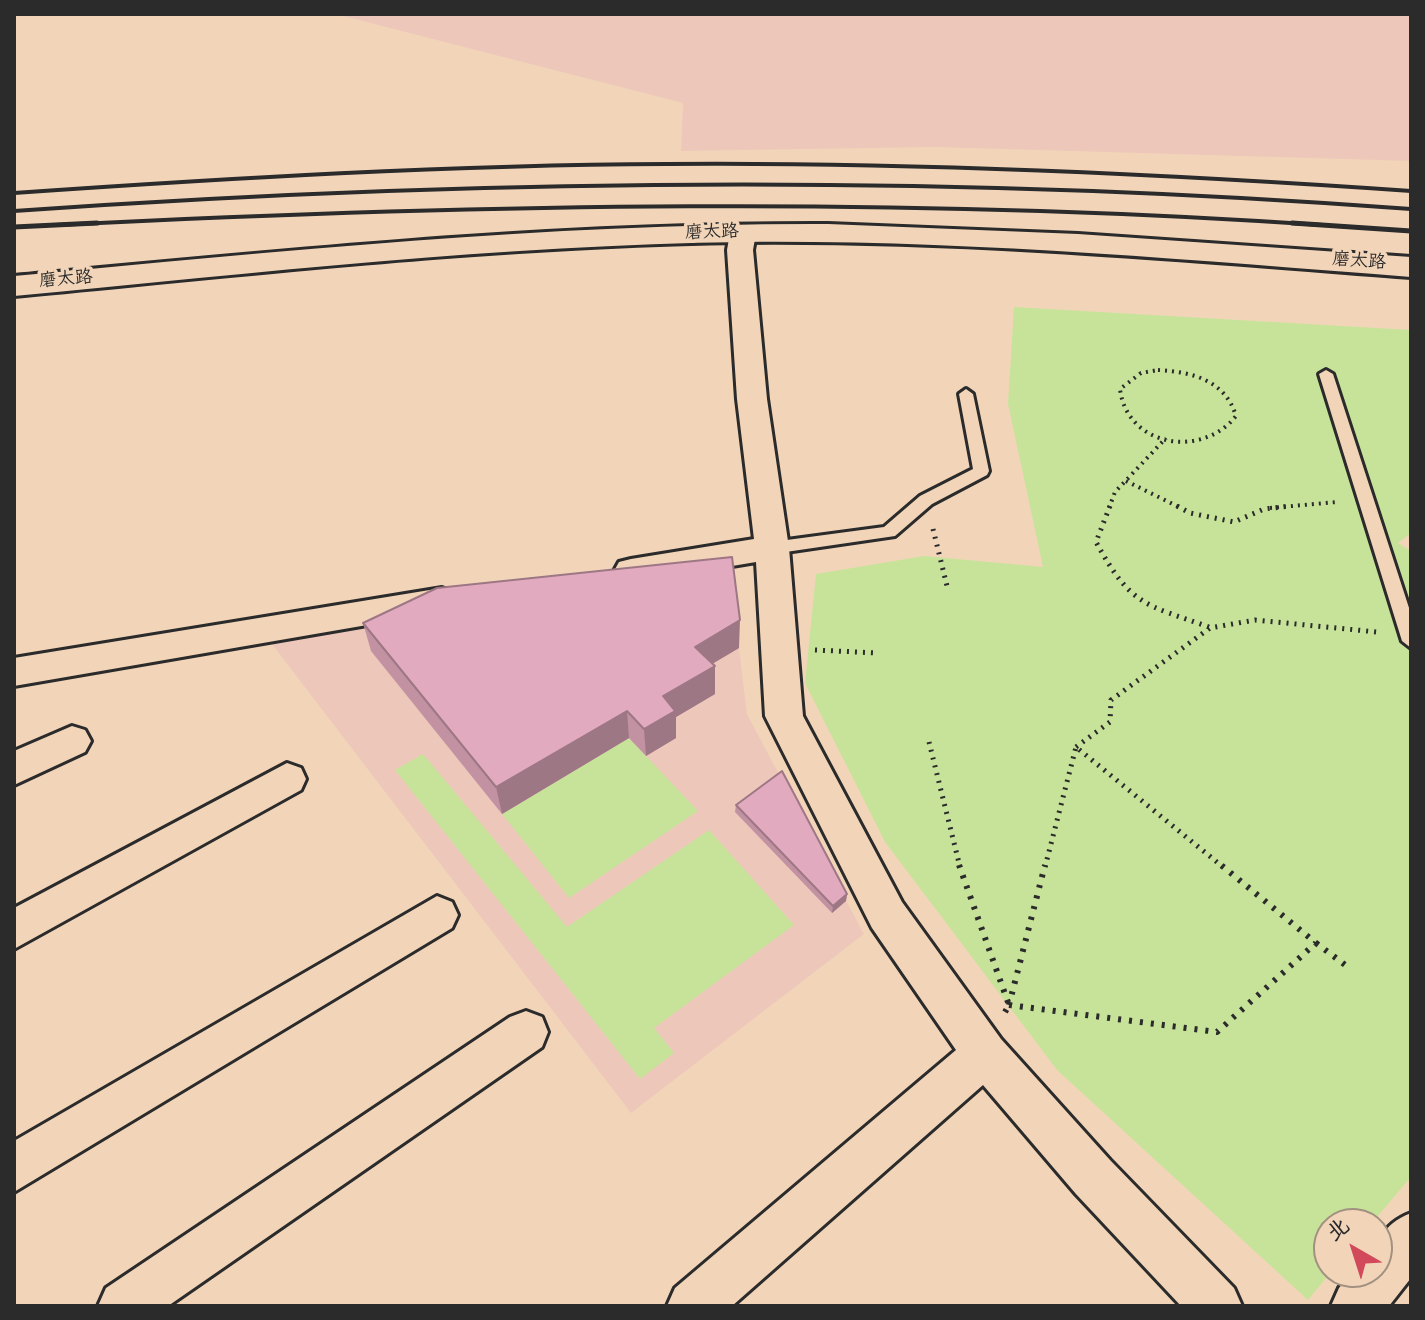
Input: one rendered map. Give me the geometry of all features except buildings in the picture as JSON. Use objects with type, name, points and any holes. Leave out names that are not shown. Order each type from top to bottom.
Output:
[{"type":"main road","name":"磨太路","points":[[14,286],[517,240],[742,241],[984,236],[1411,267]]},
{"type":"main road","name":"磨太路","points":[[14,307],[742,241],[1411,281]]},
{"type":"street","points":[[742,241],[752,399],[772,548],[784,716],[887,915],[985,1054],[1093,1177],[1216,1306]]},
{"type":"street","points":[[599,576],[772,548]]},
{"type":"street","points":[[14,672],[473,596]]},
{"type":"street","points":[[14,769],[72,741]]},
{"type":"street","points":[[14,930],[287,779]]},
{"type":"street","points":[[14,1168],[437,915]]},
{"type":"street","points":[[124,1306],[526,1032]]},
{"type":"street","points":[[693,1306],[985,1054]]},
{"type":"street","points":[[1357,1306],[1411,1238]]},
{"type":"lane","points":[[1326,374],[1410,638]]},
{"type":"lane","points":[[772,548],[889,532],[926,500],[981,471],[966,394]]},
{"type":"path","points":[[1177,371],[1213,383],[1234,404],[1236,416],[1231,427],[1220,436],[1195,441],[1166,438],[1133,422],[1123,411],[1120,389],[1128,380],[1141,373],[1177,371]]},
{"type":"path","points":[[1166,438],[1115,492],[1096,542],[1113,573],[1140,603],[1210,628]]},
{"type":"path","points":[[1126,481],[1190,513],[1234,522],[1264,509],[1366,499]]},
{"type":"path","points":[[926,500],[948,590]]},
{"type":"path","points":[[1009,1005],[1076,747],[1110,722],[1111,700],[1210,628],[1255,620],[1410,638]]},
{"type":"path","points":[[779,648],[878,653]]},
{"type":"path","points":[[929,742],[955,853],[1009,1005]]},
{"type":"path","points":[[1076,747],[1348,967]]},
{"type":"path","points":[[1009,1005],[1217,1032],[1316,943]]},
{"type":"shaded area","points":[[1411,14],[1411,161],[934,147],[681,151],[683,103],[343,16]]},
{"type":"shaded area","points":[[729,565],[747,714],[864,934],[631,1113],[268,639]]},
{"type":"green space","points":[[1014,307],[1411,330],[1411,533],[1398,543],[1411,551],[1411,1177],[1385,1208],[1313,1208],[1313,1288],[1318,1288],[1308,1300],[1057,1070],[885,842],[805,683],[816,574],[924,556],[1043,567],[1008,404]]},
{"type":"green space","points":[[629,738],[698,811],[569,898],[502,814]]},
{"type":"green space","points":[[423,754],[567,927],[709,830],[794,925],[654,1028],[674,1053],[640,1079],[395,770]]},
{"type":"railway","points":[[14,193],[340,173],[667,164],[1039,170],[1411,191]]},
{"type":"railway","points":[[14,211],[363,192],[712,184],[1062,190],[1411,209]]},
{"type":"railway","points":[[56,225],[372,212],[689,206],[1006,210],[1320,225]]},
{"type":"railway","points":[[14,227],[97,223]]},
{"type":"railway","points":[[1292,223],[1320,225]]},
{"type":"railway","points":[[1320,225],[1411,231]]}]
